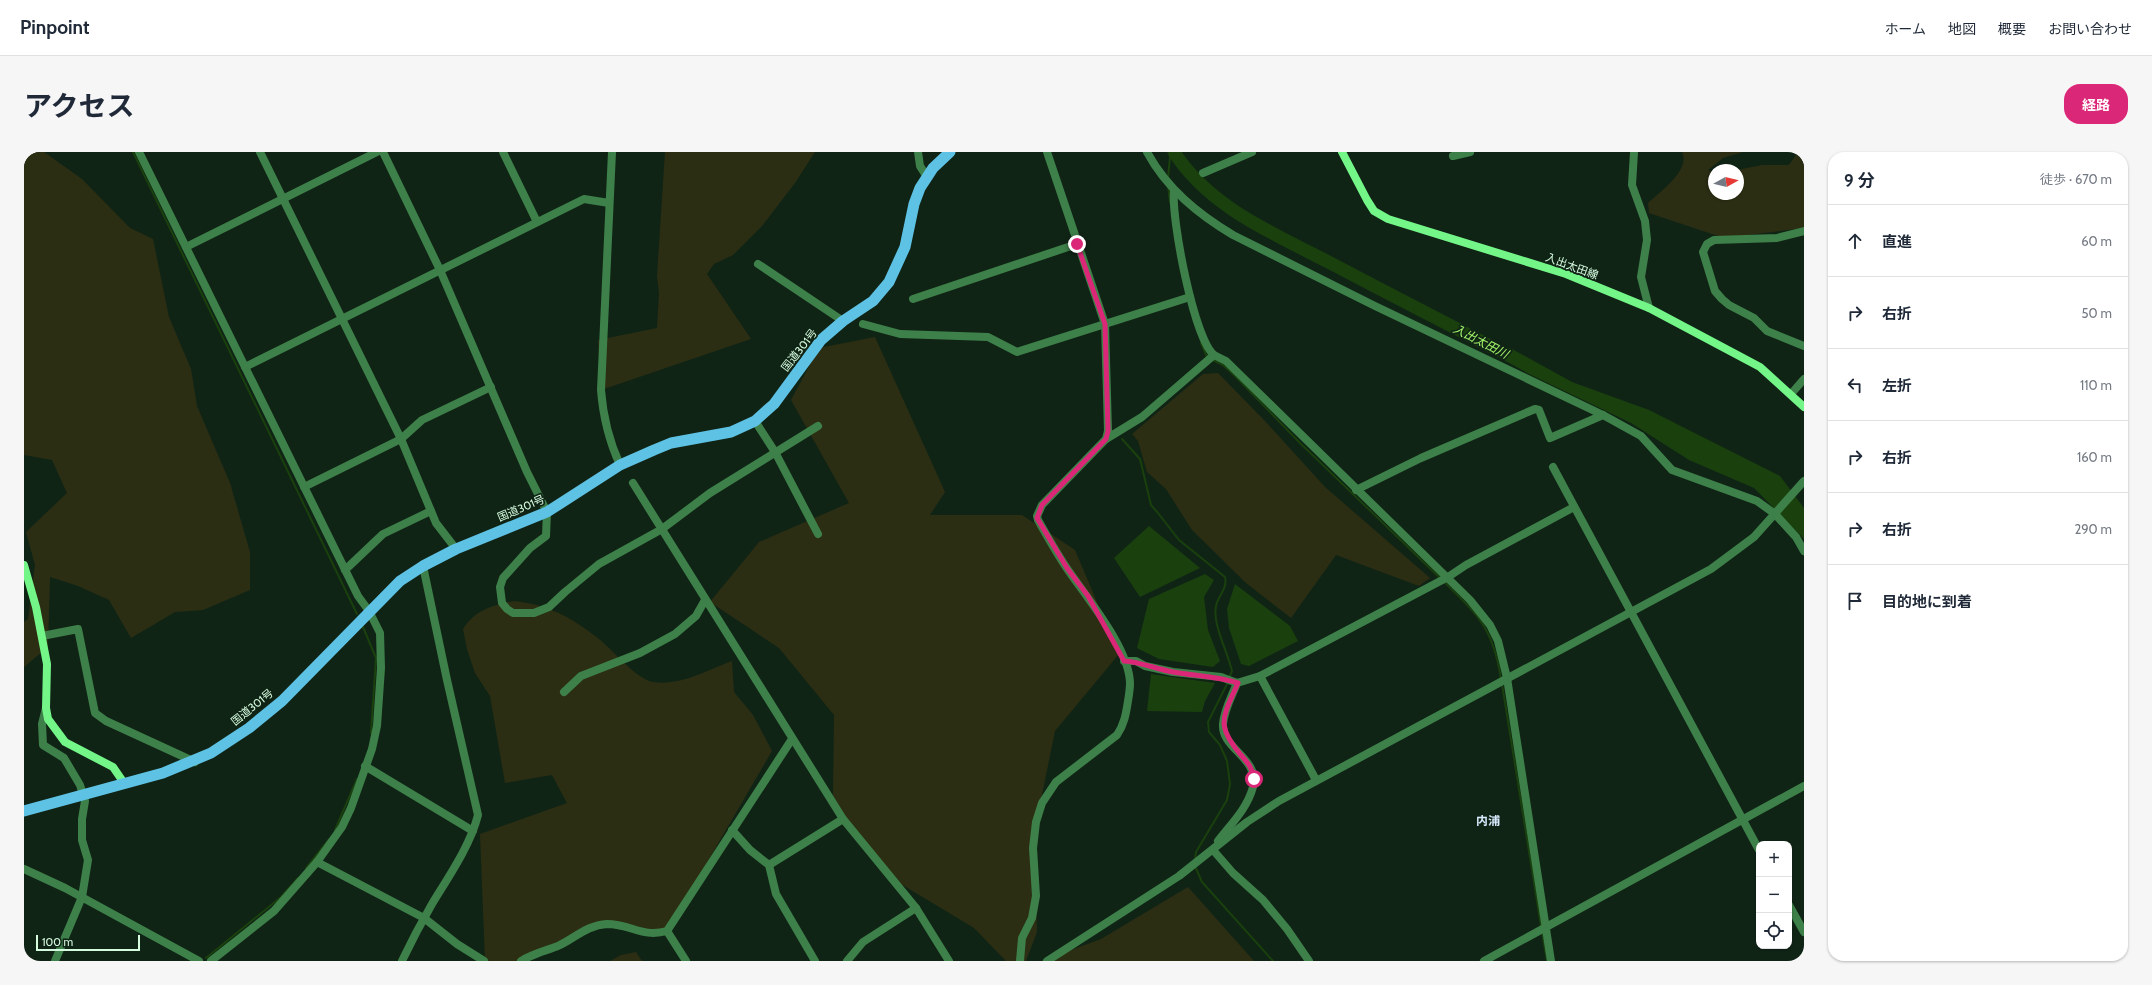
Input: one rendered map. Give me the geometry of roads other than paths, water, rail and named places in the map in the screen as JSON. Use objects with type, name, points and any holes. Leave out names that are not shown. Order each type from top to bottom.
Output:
[{"type":"highway","name":"国道301号","points":[[24,811],[106,789],[195,762],[249,728],[282,701],[400,581],[423,566],[456,549],[547,512],[620,465],[672,444],[731,432],[755,421],[774,404],[821,340],[873,300],[892,276],[905,247],[914,204],[927,176],[950,152]]},
{"type":"main road","name":"入出太田線","points":[[1342,152],[1374,211],[1388,220],[1566,274],[1649,308],[1760,367],[1804,407]]},
{"type":"main road","points":[[24,565],[42,636],[47,664],[46,708],[48,719],[65,742],[113,767],[124,783]]},
{"type":"street","points":[[139,152],[358,596],[369,611],[380,633],[381,668],[377,726],[372,749],[342,827],[316,862],[274,911],[211,961]]},
{"type":"street","points":[[260,152],[401,439],[436,523],[456,549]]},
{"type":"street","points":[[186,246],[377,152]]},
{"type":"street","points":[[382,152],[440,270],[527,472],[547,512],[546,536],[530,548],[503,578],[500,587],[502,603],[506,610],[513,614],[534,613],[549,608],[565,592],[599,564],[662,529],[710,493],[818,426]]},
{"type":"street","points":[[503,152],[537,222]]},
{"type":"street","points":[[612,152],[601,390],[602,408],[607,428],[620,465]]},
{"type":"street","points":[[918,152],[920,166],[927,176]]},
{"type":"street","points":[[1047,152],[1105,324],[1108,431],[1106,439]]},
{"type":"street","points":[[1147,152],[1154,165],[1174,191],[1212,222],[1233,235],[1382,310],[1603,416],[1640,436],[1672,470],[1757,501],[1775,514],[1796,537],[1804,551]]},
{"type":"street","points":[[1203,173],[1252,152]]},
{"type":"street","points":[[1453,156],[1470,152]]},
{"type":"street","points":[[1634,152],[1632,185],[1645,221],[1647,240],[1641,277],[1649,308]]},
{"type":"street","points":[[1174,191],[1173,209],[1190,297],[1198,326],[1214,355],[1226,361],[1356,490],[1448,577],[1490,625],[1498,641],[1507,678],[1551,961]]},
{"type":"street","points":[[245,367],[584,200],[609,203]]},
{"type":"street","points":[[1804,232],[1777,238],[1714,240],[1707,244],[1703,252],[1715,291],[1722,300],[1754,318],[1767,331],[1804,346]]},
{"type":"street","points":[[913,298],[1077,244]]},
{"type":"street","points":[[758,264],[843,322]]},
{"type":"street","points":[[863,324],[900,334],[988,337],[1017,352],[1190,297]]},
{"type":"street","points":[[1020,961],[1022,938],[1032,918],[1036,896],[1033,848],[1036,822],[1042,803],[1056,782],[1109,742],[1123,727],[1130,683],[1124,661],[1088,596],[1067,568],[1037,518],[1042,505],[1106,439],[1142,417],[1214,355]]},
{"type":"street","points":[[1791,394],[1804,379]]},
{"type":"street","points":[[304,487],[401,439],[422,420],[491,387]]},
{"type":"street","points":[[1356,490],[1421,458],[1535,409],[1539,410],[1550,438],[1603,416]]},
{"type":"street","points":[[755,421],[775,452],[818,534]]},
{"type":"street","points":[[1553,467],[1756,844]]},
{"type":"street","points":[[1047,961],[1179,876],[1247,822],[1316,780],[1711,569],[1742,547],[1775,514],[1803,482]]},
{"type":"street","points":[[633,483],[843,819],[916,908],[949,961]]},
{"type":"street","points":[[1124,661],[1136,661],[1145,666],[1173,672],[1221,677],[1238,683],[1260,676],[1448,577],[1466,565],[1574,507]]},
{"type":"street","points":[[345,570],[383,534],[431,511]]},
{"type":"street","points":[[402,961],[424,918],[456,864],[472,831],[478,814],[447,680],[423,566]]},
{"type":"street","points":[[564,692],[581,676],[640,653],[675,634],[696,616],[705,600]]},
{"type":"street","points":[[42,636],[78,629],[95,713],[106,721],[195,762]]},
{"type":"street","points":[[1260,676],[1316,780]]},
{"type":"street","points":[[1213,850],[1243,810],[1254,783],[1253,770],[1227,737],[1223,723],[1227,708],[1238,683]]},
{"type":"street","points":[[46,708],[42,724],[43,745],[64,758],[76,778],[84,801],[82,840],[88,860],[82,897],[55,961]]},
{"type":"street","points":[[521,961],[559,945],[590,927],[600,925],[620,925],[655,934],[667,931],[792,739]]},
{"type":"street","points":[[365,766],[472,831]]},
{"type":"street","points":[[1484,961],[1804,786]]},
{"type":"street","points":[[769,865],[843,819]]},
{"type":"street","points":[[732,830],[750,850],[769,865],[776,894],[815,961]]},
{"type":"street","points":[[1213,850],[1233,874],[1263,900],[1287,929],[1309,961]]},
{"type":"street","points":[[316,862],[424,918],[457,944],[484,961]]},
{"type":"street","points":[[24,869],[82,897],[199,961]]},
{"type":"street","points":[[847,961],[863,942],[916,908]]},
{"type":"street","points":[[1792,910],[1804,932]]},
{"type":"street","points":[[667,931],[686,961]]},
{"type":"water","points":[[1476,339],[1512,349],[1572,382],[1649,410],[1780,476],[1804,508],[1804,539],[1754,488],[1689,460],[1631,423],[1529,374],[1484,349]]},
{"type":"water","points":[[1149,526],[1200,568],[1140,597],[1114,558]]},
{"type":"water","points":[[1205,574],[1214,580],[1204,597],[1208,630],[1220,661],[1213,667],[1159,659],[1137,648],[1149,599]]},
{"type":"water","points":[[1235,584],[1290,626],[1298,641],[1249,666],[1241,664],[1229,628],[1227,609]]},
{"type":"water","points":[[1151,674],[1215,683],[1205,701],[1202,712],[1147,711]]},
{"type":"waterway","points":[[133,152],[357,614]]},
{"type":"waterway","points":[[1168,178],[1170,157],[1172,152]]},
{"type":"waterway","name":"入出太田川","points":[[1174,152],[1189,172],[1207,190],[1248,220],[1492,347]]},
{"type":"waterway","points":[[1168,186],[1170,202]]},
{"type":"waterway","points":[[1201,343],[1207,357]]},
{"type":"waterway","points":[[1213,360],[1223,365],[1234,375],[1301,444],[1440,578]]},
{"type":"waterway","points":[[1122,439],[1140,459],[1151,505],[1179,540],[1225,577],[1225,585],[1217,602],[1215,613],[1218,629],[1232,671],[1229,678]]},
{"type":"waterway","points":[[1443,581],[1475,614],[1489,635],[1494,647],[1501,679]]},
{"type":"waterway","points":[[363,627],[376,658],[371,733]]},
{"type":"waterway","points":[[1195,860],[1196,852],[1227,800],[1230,784],[1227,761],[1220,745],[1209,732],[1208,722],[1228,682]]},
{"type":"waterway","points":[[1502,684],[1541,926]]},
{"type":"waterway","points":[[335,830],[357,779]]},
{"type":"waterway","points":[[306,868],[329,839]]},
{"type":"waterway","points":[[1195,866],[1202,882],[1273,961]]},
{"type":"waterway","points":[[206,958],[281,897],[298,878]]},
{"type":"waterway","points":[[1542,932],[1547,961]]},
{"type":"district","name":"内浦","points":[[1488,820]]}]
